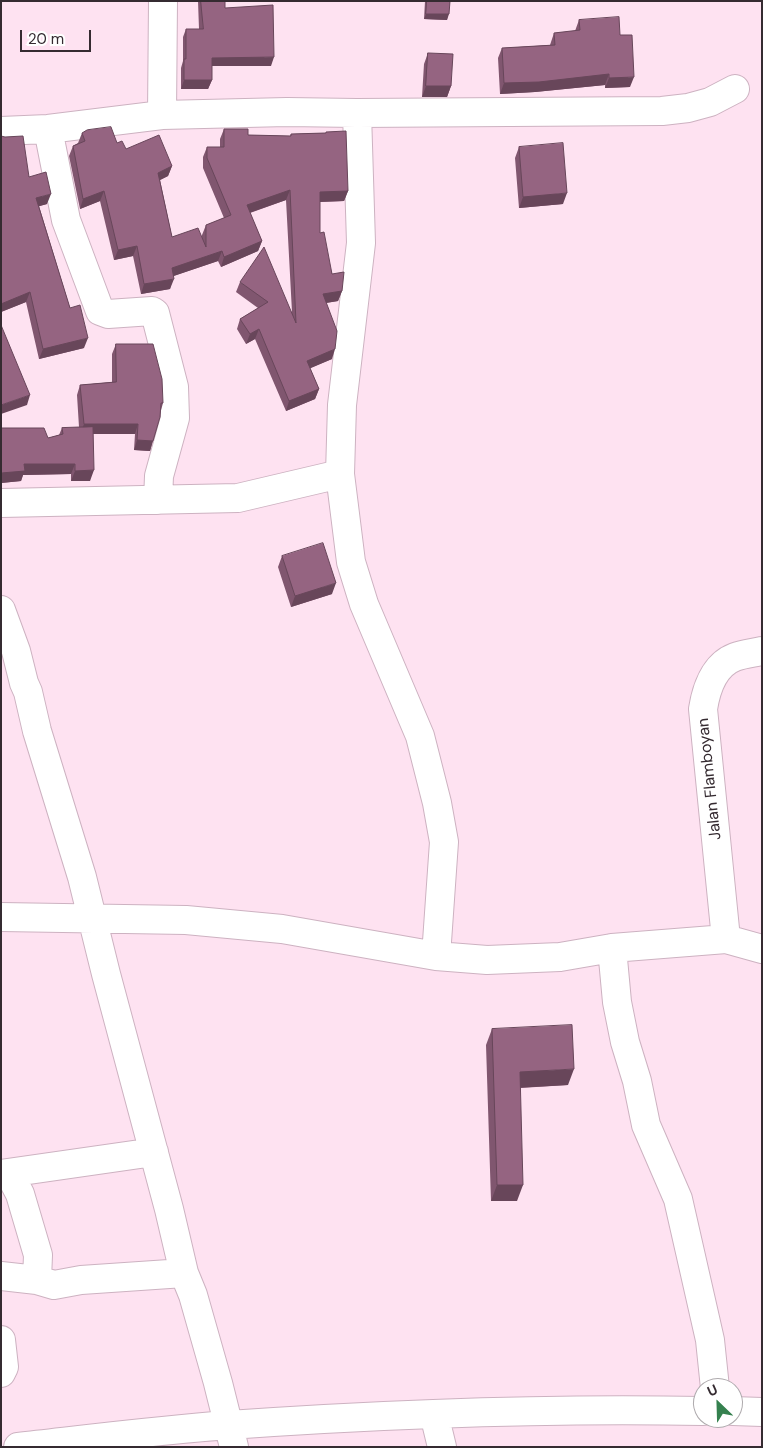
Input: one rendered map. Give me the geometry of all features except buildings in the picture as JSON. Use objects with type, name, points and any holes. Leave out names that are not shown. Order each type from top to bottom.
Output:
[{"type":"street","points":[[162,116],[163,1]]},
{"type":"street","points":[[1,131],[48,129],[162,116],[287,112],[662,111],[688,108],[710,102],[735,89]]},
{"type":"street","points":[[357,113],[361,244],[342,405],[340,474],[351,562],[364,604],[420,736],[437,803],[444,842],[436,956]]},
{"type":"street","points":[[48,129],[66,220],[100,311],[108,314],[152,311],[155,313],[174,387],[175,418],[159,476],[158,500]]},
{"type":"street","points":[[1,503],[238,498],[340,474]]},
{"type":"street","points":[[1,610],[16,651],[13,685],[28,692],[37,731],[72,841],[170,1209],[184,1273],[195,1304],[231,1436]]},
{"type":"street","name":"Jalan Flamboyan","points":[[726,940],[703,709],[706,692],[720,668],[733,658],[762,650]]},
{"type":"street","points":[[1,917],[186,920],[282,929],[436,956],[487,960],[560,957],[612,948],[726,940],[762,949]]},
{"type":"street","points":[[612,948],[617,1002],[625,1042],[637,1080],[646,1124],[678,1199],[710,1340],[714,1378]]},
{"type":"street","points":[[36,1280],[38,1255],[20,1194],[5,1174],[154,1152]]},
{"type":"street","points":[[1,1276],[54,1284],[81,1280],[184,1273]]},
{"type":"street","points":[[1,1340],[4,1366],[1,1373]]},
{"type":"street","points":[[18,1447],[231,1436],[434,1414],[693,1411]]},
{"type":"street","points":[[743,1411],[762,1412]]},
{"type":"street","points":[[434,1414],[442,1447]]}]
